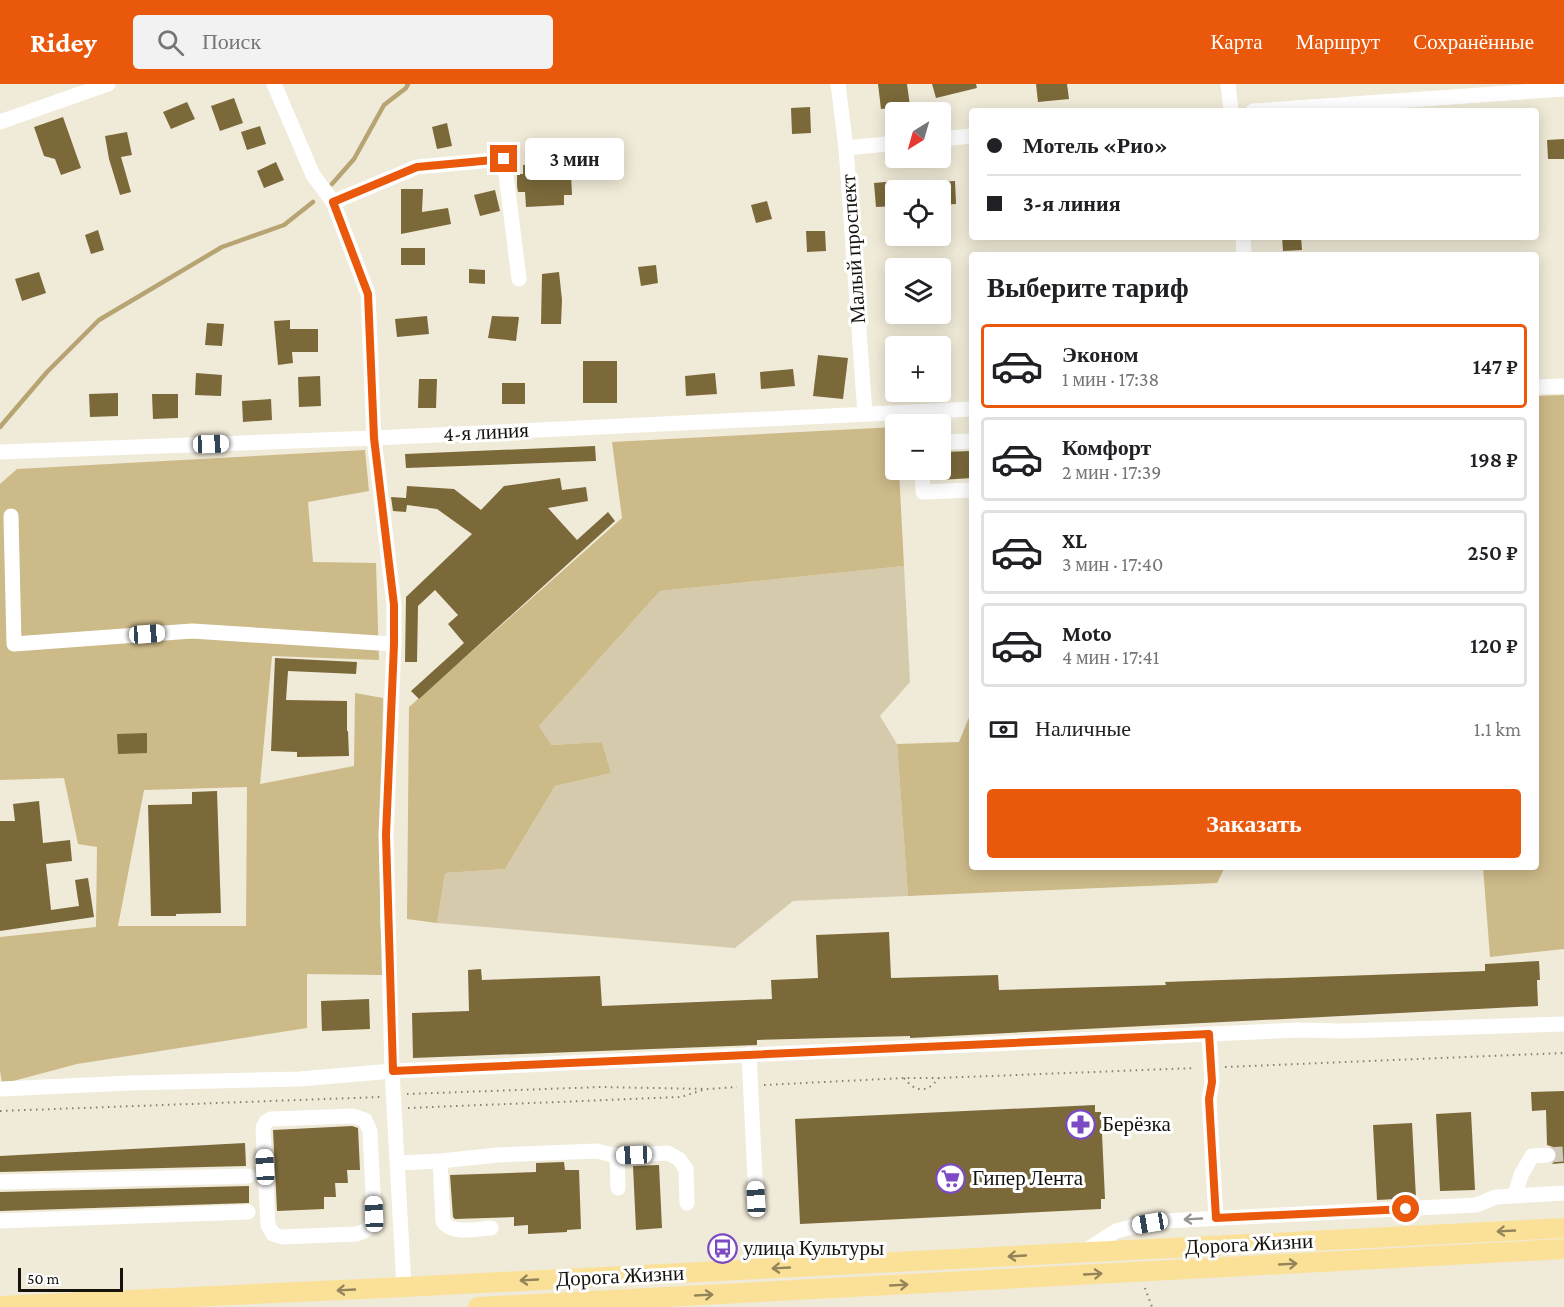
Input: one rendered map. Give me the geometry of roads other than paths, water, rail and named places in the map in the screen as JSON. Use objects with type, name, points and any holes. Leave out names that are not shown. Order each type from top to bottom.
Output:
[{"type":"main road","name":"Дорога Жизни","points":[[0,1306],[1564,1228]]},
{"type":"main road","name":"Дорога Жизни","points":[[478,1307],[1564,1249]]},
{"type":"street","points":[[0,122],[108,84]]},
{"type":"street","points":[[274,84],[313,176],[333,202],[368,294],[374,438],[394,605],[386,835],[393,1071],[391,1100],[398,1163],[405,1287]]},
{"type":"street","name":"Малый проспект","points":[[838,84],[846,148],[865,414]]},
{"type":"street","points":[[1228,84],[1231,108]]},
{"type":"street","points":[[1295,108],[1564,89]]},
{"type":"street","points":[[951,138],[969,136]]},
{"type":"street","points":[[846,148],[885,144]]},
{"type":"street","points":[[333,202],[417,167],[504,159],[519,279]]},
{"type":"street","points":[[1539,387],[1564,386]]},
{"type":"street","name":"4-я линия","points":[[0,452],[374,438],[969,409]]},
{"type":"street","points":[[951,442],[969,441]]},
{"type":"street","points":[[922,480],[923,492],[969,490]]},
{"type":"street","points":[[11,516],[14,644],[192,631],[394,644]]},
{"type":"street","points":[[0,1089],[300,1079],[393,1071],[1298,1030],[1344,1031],[1564,1024]]},
{"type":"street","points":[[1209,1034],[1212,1082],[1209,1099],[1216,1218]]},
{"type":"street","points":[[749,1054],[756,1199]]},
{"type":"street","points":[[353,1116],[365,1120],[370,1131],[373,1190],[374,1214],[372,1224],[366,1231],[356,1234],[282,1238],[273,1234],[268,1225],[263,1128],[266,1122],[271,1119],[353,1116]]},
{"type":"street","points":[[398,1163],[498,1155],[597,1151],[616,1156],[668,1153],[679,1159],[686,1169],[687,1203]]},
{"type":"street","points":[[1515,1195],[1521,1175],[1532,1156],[1548,1155]]},
{"type":"street","points":[[616,1156],[618,1188]]},
{"type":"street","points":[[441,1161],[443,1221],[446,1227],[453,1230],[491,1228]]},
{"type":"street","points":[[0,1182],[248,1176]]},
{"type":"street","points":[[373,1190],[399,1189]]},
{"type":"street","points":[[1082,1253],[1116,1231],[1165,1221],[1476,1205],[1496,1197],[1564,1193]]},
{"type":"street","points":[[0,1221],[248,1212]]},
{"type":"waterway","points":[[332,184],[354,159],[384,105],[408,84]]},
{"type":"waterway","points":[[0,427],[47,372],[99,320],[222,247],[284,225],[313,202]]},
{"type":"tunnel","points":[[1548,1155],[1564,1154]]},
{"type":"place","name":"Берёзка","points":[[1081,1124]]},
{"type":"place","name":"Гипер Лента","points":[[951,1178]]},
{"type":"place","name":"улица Культуры","points":[[722,1248]]}]
